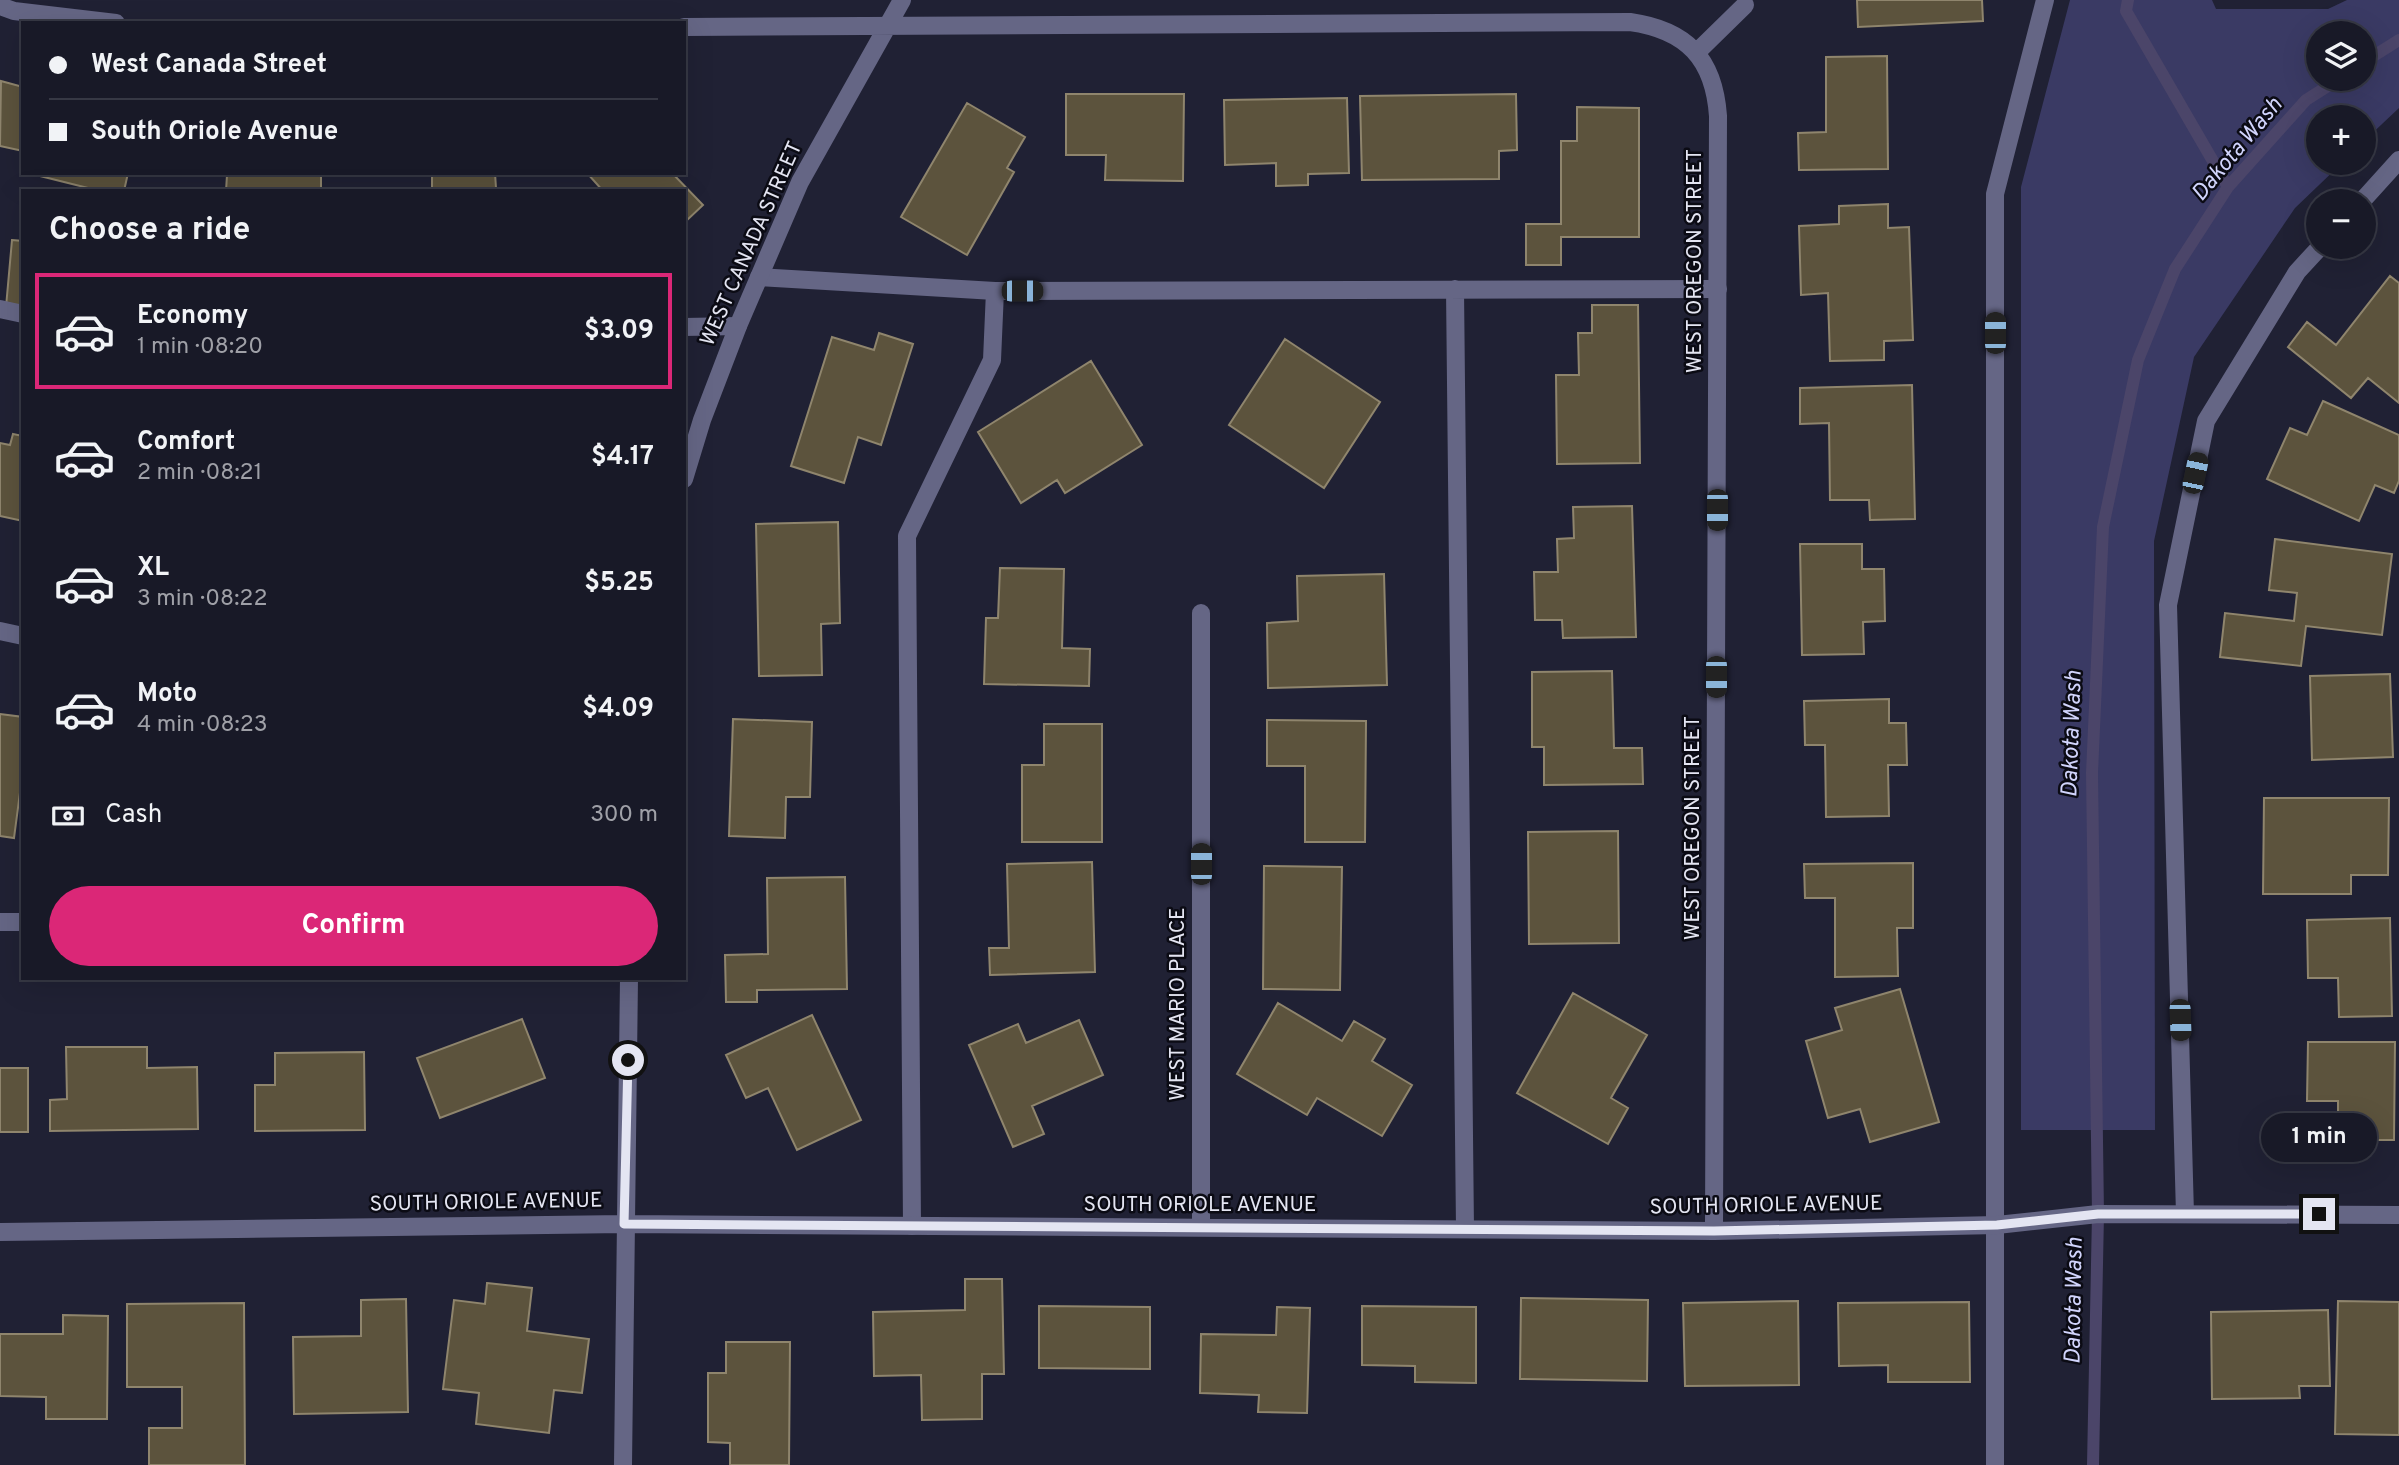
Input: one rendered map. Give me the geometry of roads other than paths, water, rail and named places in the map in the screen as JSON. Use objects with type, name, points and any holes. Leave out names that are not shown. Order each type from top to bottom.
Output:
[{"type":"street","name":"WEST CANADA STREET","points":[[686,472],[702,420],[738,326],[800,182],[902,0]]},
{"type":"street","points":[[1995,1465],[1995,194],[2046,0]]},
{"type":"street","points":[[686,27],[1630,22],[1651,25],[1674,33],[1696,53],[1745,5]]},
{"type":"street","points":[[0,6],[100,21]]},
{"type":"street","name":"WEST OREGON STREET","points":[[1696,53],[1709,73],[1716,95],[1718,289],[1714,1231]]},
{"type":"street","points":[[2373,189],[2399,160]]},
{"type":"street","points":[[2185,1214],[2168,605],[2206,421],[2297,272],[2309,259]]},
{"type":"street","points":[[759,277],[995,291],[1718,289]]},
{"type":"street","points":[[1455,289],[1465,1229]]},
{"type":"street","points":[[912,1226],[907,537],[992,360],[995,291]]},
{"type":"street","points":[[0,309],[21,314]]},
{"type":"street","points":[[686,327],[738,326]]},
{"type":"street","name":"WEST MARIO PLACE","points":[[1201,613],[1201,1228]]},
{"type":"street","points":[[0,631],[21,636]]},
{"type":"street","points":[[0,922],[21,922]]},
{"type":"street","points":[[623,1465],[629,980]]},
{"type":"street","name":"SOUTH ORIOLE AVENUE","points":[[0,1232],[624,1224],[1714,1231],[1997,1225],[2098,1214],[2399,1214]]},
{"type":"waterway","points":[[2128,0],[2126,11],[2228,187]]},
{"type":"waterway","name":"Dakota Wash","points":[[2376,54],[2399,40]]},
{"type":"waterway","name":"Dakota Wash","points":[[2093,1465],[2098,1214],[2092,773],[2103,527],[2138,360],[2175,269],[2228,187],[2306,100],[2320,91]]}]
